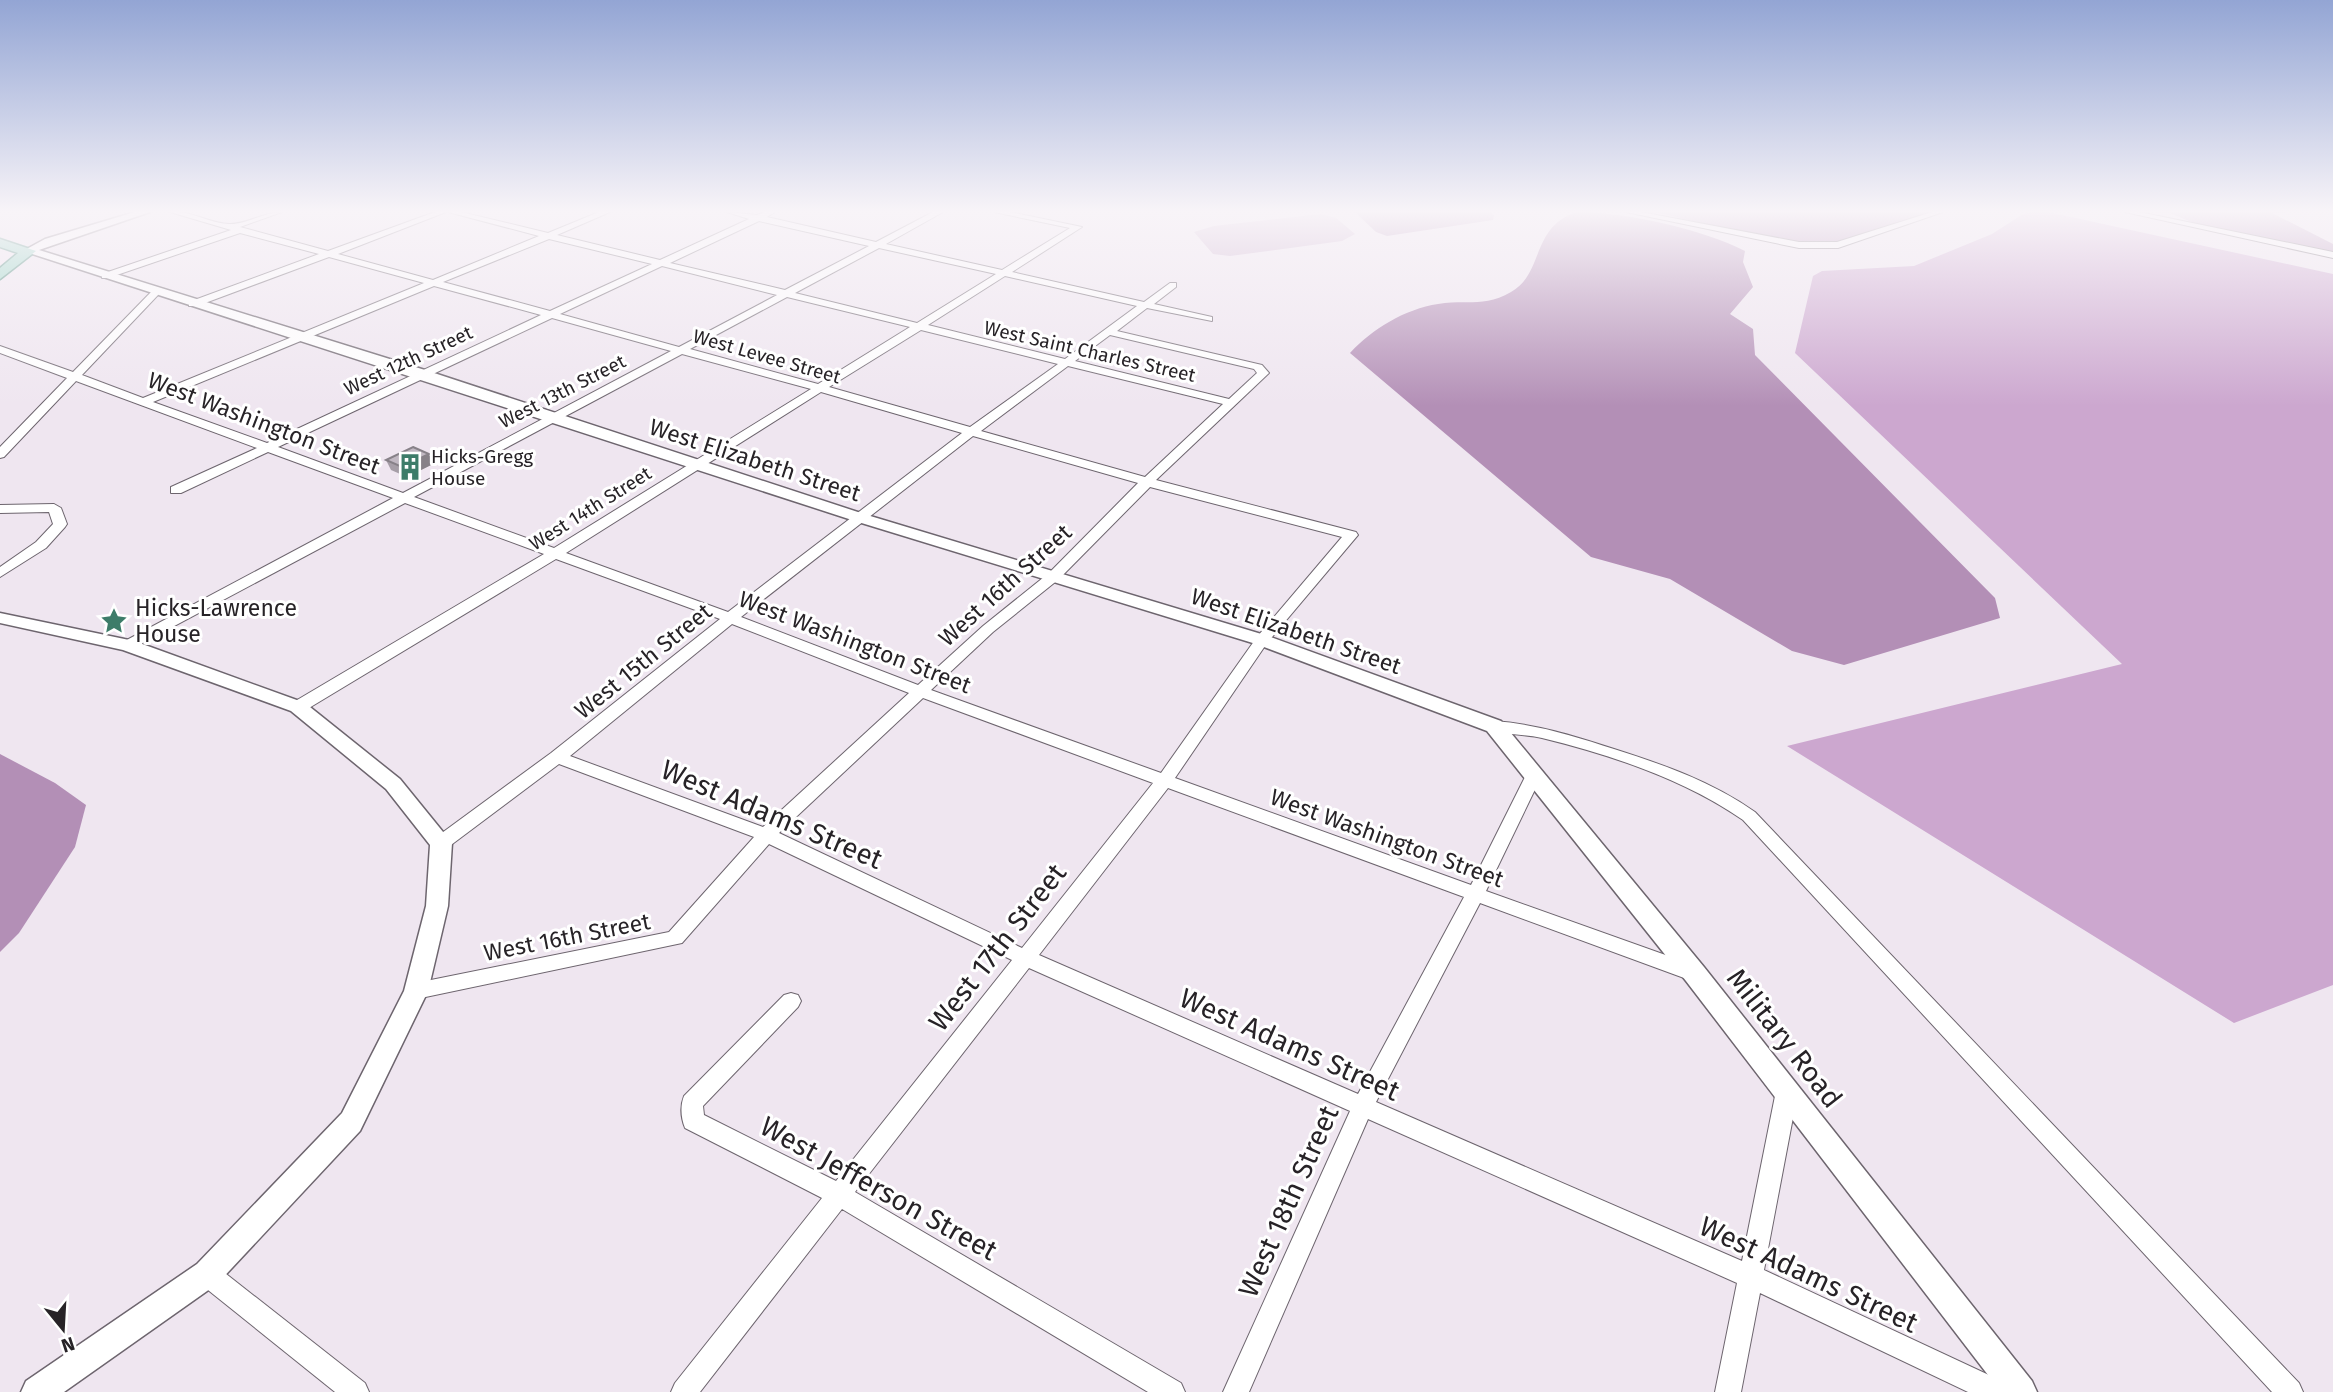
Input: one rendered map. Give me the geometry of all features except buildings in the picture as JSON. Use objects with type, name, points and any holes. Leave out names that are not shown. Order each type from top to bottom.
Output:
[{"type":"street","name":"West Elizabeth Street","points":[[107,277],[419,373],[861,518],[1262,640],[1494,726]]},
{"type":"street","points":[[192,304],[267,277]]},
{"type":"street","name":"West Levee Street","points":[[414,277],[1350,536]]},
{"type":"street","points":[[145,401],[444,277]]},
{"type":"street","name":"West 12th Street","points":[[176,490],[419,373],[629,277]]},
{"type":"street","name":"West Saint Charles Street","points":[[715,277],[915,328],[1232,403]]},
{"type":"street","name":"West 13th Street","points":[[128,645],[398,498],[819,277]]},
{"type":"street","name":"West 14th Street","points":[[298,707],[556,553],[999,277]]},
{"type":"street","points":[[1023,277],[1208,319]]},
{"type":"street","name":"West 15th Street","points":[[441,843],[557,757],[730,618],[971,432],[1173,285]]},
{"type":"street","points":[[0,454],[155,293]]},
{"type":"street","name":"West 16th Street","points":[[416,991],[675,938],[766,835],[988,629],[1054,576],[1147,482],[1263,373],[1258,367],[1109,332]]},
{"type":"street","name":"West Washington Street","points":[[0,349],[145,401],[398,498],[556,553],[921,692],[1695,974]]},
{"type":"street","points":[[0,509],[54,508],[60,524],[41,545],[0,573]]},
{"type":"street","name":"West 17th Street","points":[[684,1392],[1023,957],[1165,780],[1262,640],[1350,536]]},
{"type":"street","points":[[0,618],[128,645],[298,707],[393,784],[441,843],[437,906],[416,991],[351,1122],[207,1274],[37,1392]]},
{"type":"street","points":[[1494,726],[1530,727],[1670,771],[1721,794],[1749,816],[2290,1392]]},
{"type":"street","name":"Military Road","points":[[1494,726],[1695,974],[2021,1392]]},
{"type":"street","name":"West Adams Street","points":[[557,757],[766,835],[1023,957],[1749,1276],[1997,1392]]},
{"type":"street","name":"West 18th Street","points":[[1236,1392],[1363,1106],[1475,895],[1534,775]]},
{"type":"street","name":"West Jefferson Street","points":[[791,1001],[692,1103],[693,1121],[840,1195],[1172,1392]]},
{"type":"street","points":[[1728,1392],[1787,1091]]},
{"type":"street","points":[[207,1274],[356,1392]]},
{"type":"shaded area","points":[[1527,277],[1749,277],[1753,287],[1730,314],[1753,329],[1755,355],[1995,598],[2000,618],[1844,665],[1792,651],[1670,579],[1591,557],[1350,353],[1379,328],[1413,310],[1438,304],[1492,300],[1511,292]]},
{"type":"shaded area","points":[[1813,277],[2333,277],[2333,985],[2234,1023],[1787,746],[2122,664],[1795,353]]},
{"type":"shaded area","points":[[0,754],[55,783],[86,805],[75,847],[19,933],[0,952]]},
{"type":"place","name":"Hicks-Gregg House","points":[[410,467]]},
{"type":"place","name":"Hicks-Lawrence House","points":[[114,621]]}]
